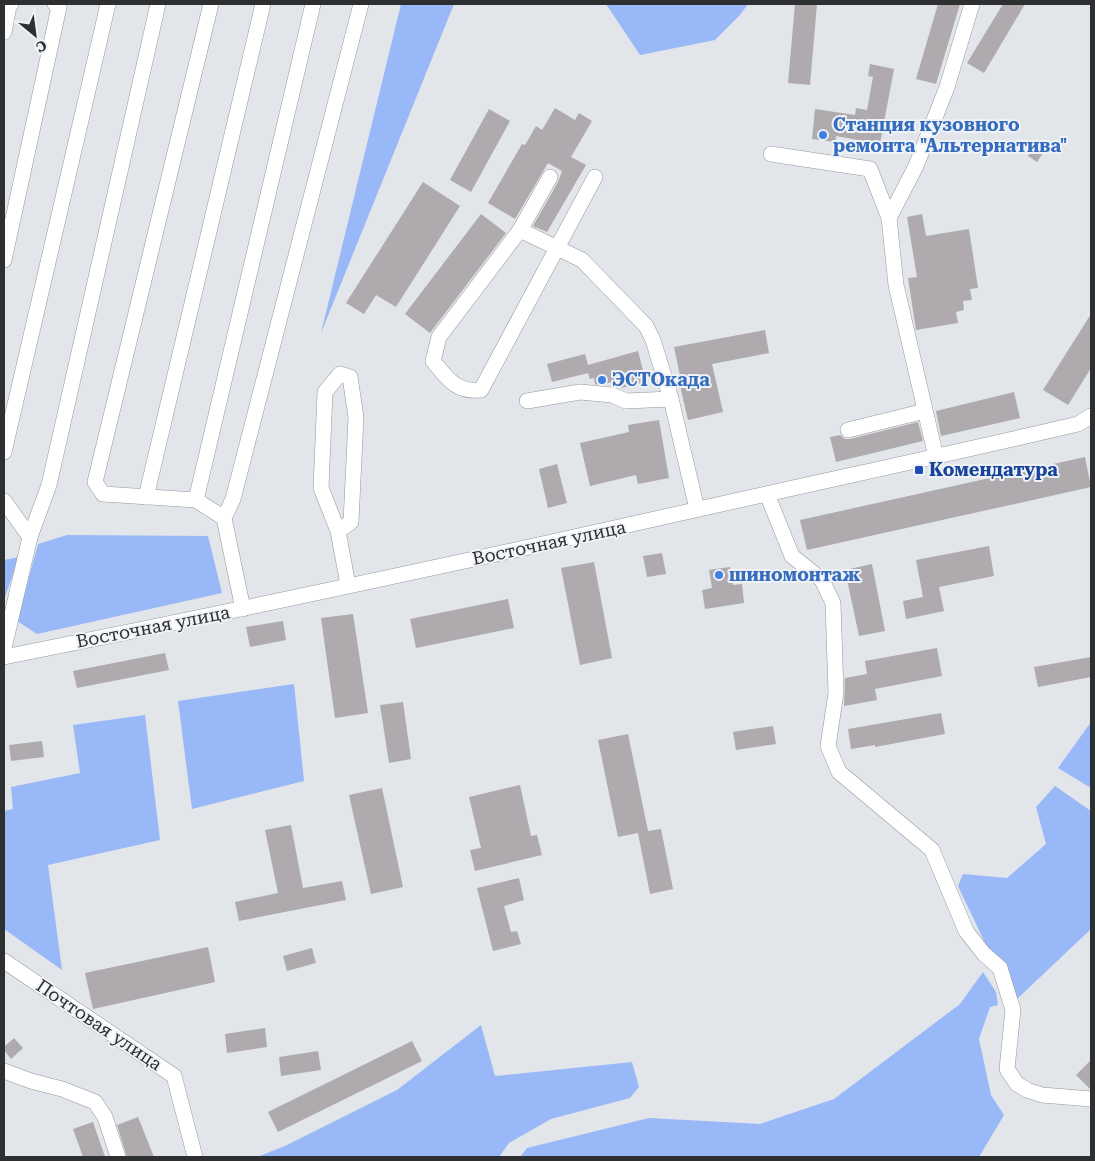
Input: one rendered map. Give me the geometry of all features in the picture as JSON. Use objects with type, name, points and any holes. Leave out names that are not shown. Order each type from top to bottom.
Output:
[{"type":"street","points":[[4,32],[11,4]]},
{"type":"street","points":[[4,452],[108,4]]},
{"type":"street","points":[[4,648],[30,537],[49,485],[158,4]]},
{"type":"street","points":[[211,4],[95,482],[103,494],[196,500],[224,518]]},
{"type":"street","points":[[146,497],[263,4]]},
{"type":"street","points":[[196,500],[313,4]]},
{"type":"street","points":[[243,609],[224,518],[233,499],[361,4]]},
{"type":"street","points":[[889,218],[916,166],[947,86],[972,4]]},
{"type":"street","points":[[4,260],[58,5]]},
{"type":"street","points":[[771,154],[870,169],[889,218],[896,285],[936,457]]},
{"type":"street","points":[[550,177],[520,230],[439,338],[433,361],[451,383],[471,391],[481,390],[595,178]]},
{"type":"street","points":[[520,230],[582,260],[646,326],[653,340],[671,399],[697,510]]},
{"type":"street","points":[[338,531],[351,522],[356,417],[350,377],[340,374],[325,392],[321,488],[338,531],[348,585]]},
{"type":"street","points":[[526,401],[580,392],[612,395],[626,401],[671,399]]},
{"type":"street","points":[[848,430],[925,411]]},
{"type":"street","name":"Восточная улица","points":[[4,657],[243,609],[348,585],[520,550],[1078,424],[1091,416]]},
{"type":"street","points":[[767,494],[792,556],[822,580],[833,603],[836,693],[828,746],[839,772],[932,850],[966,931],[984,954],[1000,968],[1013,1010],[1007,1069],[1017,1084],[1042,1095],[1091,1099]]},
{"type":"street","points":[[4,501],[30,537]]},
{"type":"street","name":"Почтовая улица","points":[[4,961],[174,1076],[195,1157]]},
{"type":"street","points":[[4,1071],[30,1081],[62,1089],[95,1102],[105,1117],[118,1157]]},
{"type":"shaded area","points":[[401,4],[454,4],[321,333]]},
{"type":"shaded area","points":[[606,4],[748,4],[740,15],[715,40],[640,55]]},
{"type":"shaded area","points":[[67,535],[208,536],[222,593],[37,634],[17,621],[38,544]]},
{"type":"shaded area","points":[[19,557],[4,600],[4,560]]},
{"type":"shaded area","points":[[294,684],[304,781],[192,809],[178,701]]},
{"type":"shaded area","points":[[145,715],[160,840],[48,865],[62,970],[4,929],[4,811],[13,809],[11,787],[80,773],[73,725]]},
{"type":"shaded area","points":[[1091,722],[1091,788],[1058,768]]},
{"type":"shaded area","points":[[1055,786],[1091,811],[1091,929],[1017,999],[1002,962],[986,945],[958,886],[963,874],[1007,878],[1046,844],[1036,807]]},
{"type":"shaded area","points":[[983,972],[996,992],[998,1005],[990,1007],[979,1039],[991,1095],[1004,1115],[979,1157],[520,1157],[527,1148],[649,1118],[760,1124],[834,1099],[960,1004]]},
{"type":"shaded area","points":[[481,1025],[495,1076],[632,1062],[639,1087],[630,1098],[551,1119],[509,1143],[499,1157],[257,1157],[285,1146],[397,1090]]},
{"type":"building","points":[[795,4],[817,4],[810,85],[788,83]]},
{"type":"building","points":[[938,4],[960,4],[936,84],[916,79]]},
{"type":"building","points":[[1003,4],[1025,4],[984,73],[967,63]]},
{"type":"building","points":[[870,64],[894,69],[880,144],[836,136],[835,142],[812,139],[815,109],[855,115],[856,108],[867,110],[873,77],[868,76]]},
{"type":"building","points":[[555,108],[575,120],[579,113],[592,121],[571,157],[586,165],[547,232],[533,226],[558,182],[562,171],[548,163],[515,219],[488,203],[522,144],[525,145],[536,126],[542,130]]},
{"type":"building","points":[[489,109],[510,121],[471,192],[450,180]]},
{"type":"building","points":[[1038,142],[1047,147],[1037,162],[1028,156]]},
{"type":"building","points":[[423,182],[460,206],[396,307],[376,295],[364,314],[346,303]]},
{"type":"building","points":[[481,214],[506,233],[430,333],[405,314]]},
{"type":"building","points":[[922,214],[926,236],[969,229],[978,288],[970,289],[972,300],[963,301],[964,310],[956,312],[958,323],[916,330],[908,278],[917,277],[907,217]]},
{"type":"building","points":[[1091,314],[1091,368],[1068,405],[1043,390]]},
{"type":"building","points":[[765,330],[769,353],[712,364],[723,412],[688,420],[678,377],[680,376],[674,347]]},
{"type":"building","points":[[638,351],[646,382],[621,388],[619,380],[601,385],[595,384],[594,378],[590,379],[588,373],[552,382],[547,364],[585,354],[588,365]]},
{"type":"building","points":[[1014,392],[1020,418],[941,436],[936,411]]},
{"type":"building","points":[[659,420],[669,478],[638,484],[636,475],[590,486],[580,443],[629,432],[628,425]]},
{"type":"building","points":[[918,422],[923,441],[836,462],[830,437],[840,435],[845,439],[850,439]]},
{"type":"building","points":[[1085,457],[1091,487],[807,550],[800,520]]},
{"type":"building","points":[[557,464],[567,503],[548,508],[539,469]]},
{"type":"building","points":[[989,546],[994,576],[939,587],[944,611],[906,619],[903,601],[923,597],[916,560]]},
{"type":"building","points":[[662,553],[666,574],[647,577],[643,556]]},
{"type":"building","points":[[594,562],[612,658],[580,665],[561,568]]},
{"type":"building","points":[[872,564],[885,631],[859,636],[845,570]]},
{"type":"building","points":[[730,567],[733,585],[742,584],[744,603],[705,609],[702,590],[712,588],[709,570]]},
{"type":"building","points":[[508,599],[514,628],[416,648],[410,619]]},
{"type":"building","points":[[353,614],[368,713],[335,718],[321,618]]},
{"type":"building","points":[[283,621],[286,640],[250,647],[246,627]]},
{"type":"building","points":[[937,648],[942,676],[875,689],[877,700],[844,706],[845,678],[867,674],[865,661]]},
{"type":"building","points":[[165,653],[169,670],[77,688],[73,671]]},
{"type":"building","points":[[1091,657],[1091,677],[1038,687],[1034,667]]},
{"type":"building","points":[[403,702],[411,759],[389,763],[380,705]]},
{"type":"building","points":[[941,713],[945,734],[875,747],[875,745],[851,749],[848,729]]},
{"type":"building","points":[[773,726],[776,744],[736,750],[733,732]]},
{"type":"building","points":[[628,734],[648,831],[661,829],[673,889],[650,894],[638,833],[618,837],[598,740]]},
{"type":"building","points":[[42,741],[44,757],[11,761],[9,745]]},
{"type":"building","points":[[520,785],[531,836],[537,835],[542,855],[475,871],[470,850],[481,848],[469,797]]},
{"type":"building","points":[[382,788],[403,887],[371,894],[349,795]]},
{"type":"building","points":[[291,825],[303,888],[342,881],[346,900],[239,921],[235,902],[278,893],[265,830]]},
{"type":"building","points":[[519,878],[524,900],[504,906],[511,932],[517,931],[521,944],[493,951],[477,888]]},
{"type":"building","points":[[208,947],[215,982],[93,1009],[85,973]]},
{"type":"building","points":[[312,948],[316,963],[287,971],[283,956]]},
{"type":"building","points":[[265,1028],[267,1047],[227,1053],[225,1034]]},
{"type":"building","points":[[14,1038],[23,1048],[11,1059],[4,1050],[4,1047]]},
{"type":"building","points":[[412,1041],[422,1061],[278,1132],[268,1112]]},
{"type":"building","points":[[318,1051],[321,1070],[281,1076],[279,1057]]},
{"type":"building","points":[[1091,1060],[1091,1090],[1076,1075]]},
{"type":"building","points":[[138,1117],[154,1157],[127,1157],[117,1125]]},
{"type":"building","points":[[93,1122],[105,1157],[83,1157],[73,1129]]},
{"type":"place","name":"Станция кузовного ремонта \"Альтернатива\"","points":[[823,135]]},
{"type":"place","name":"ЭСТОкада","points":[[602,380]]},
{"type":"place","name":"Комендатура","points":[[919,470]]},
{"type":"place","name":"шиномонтаж","points":[[719,575]]}]
